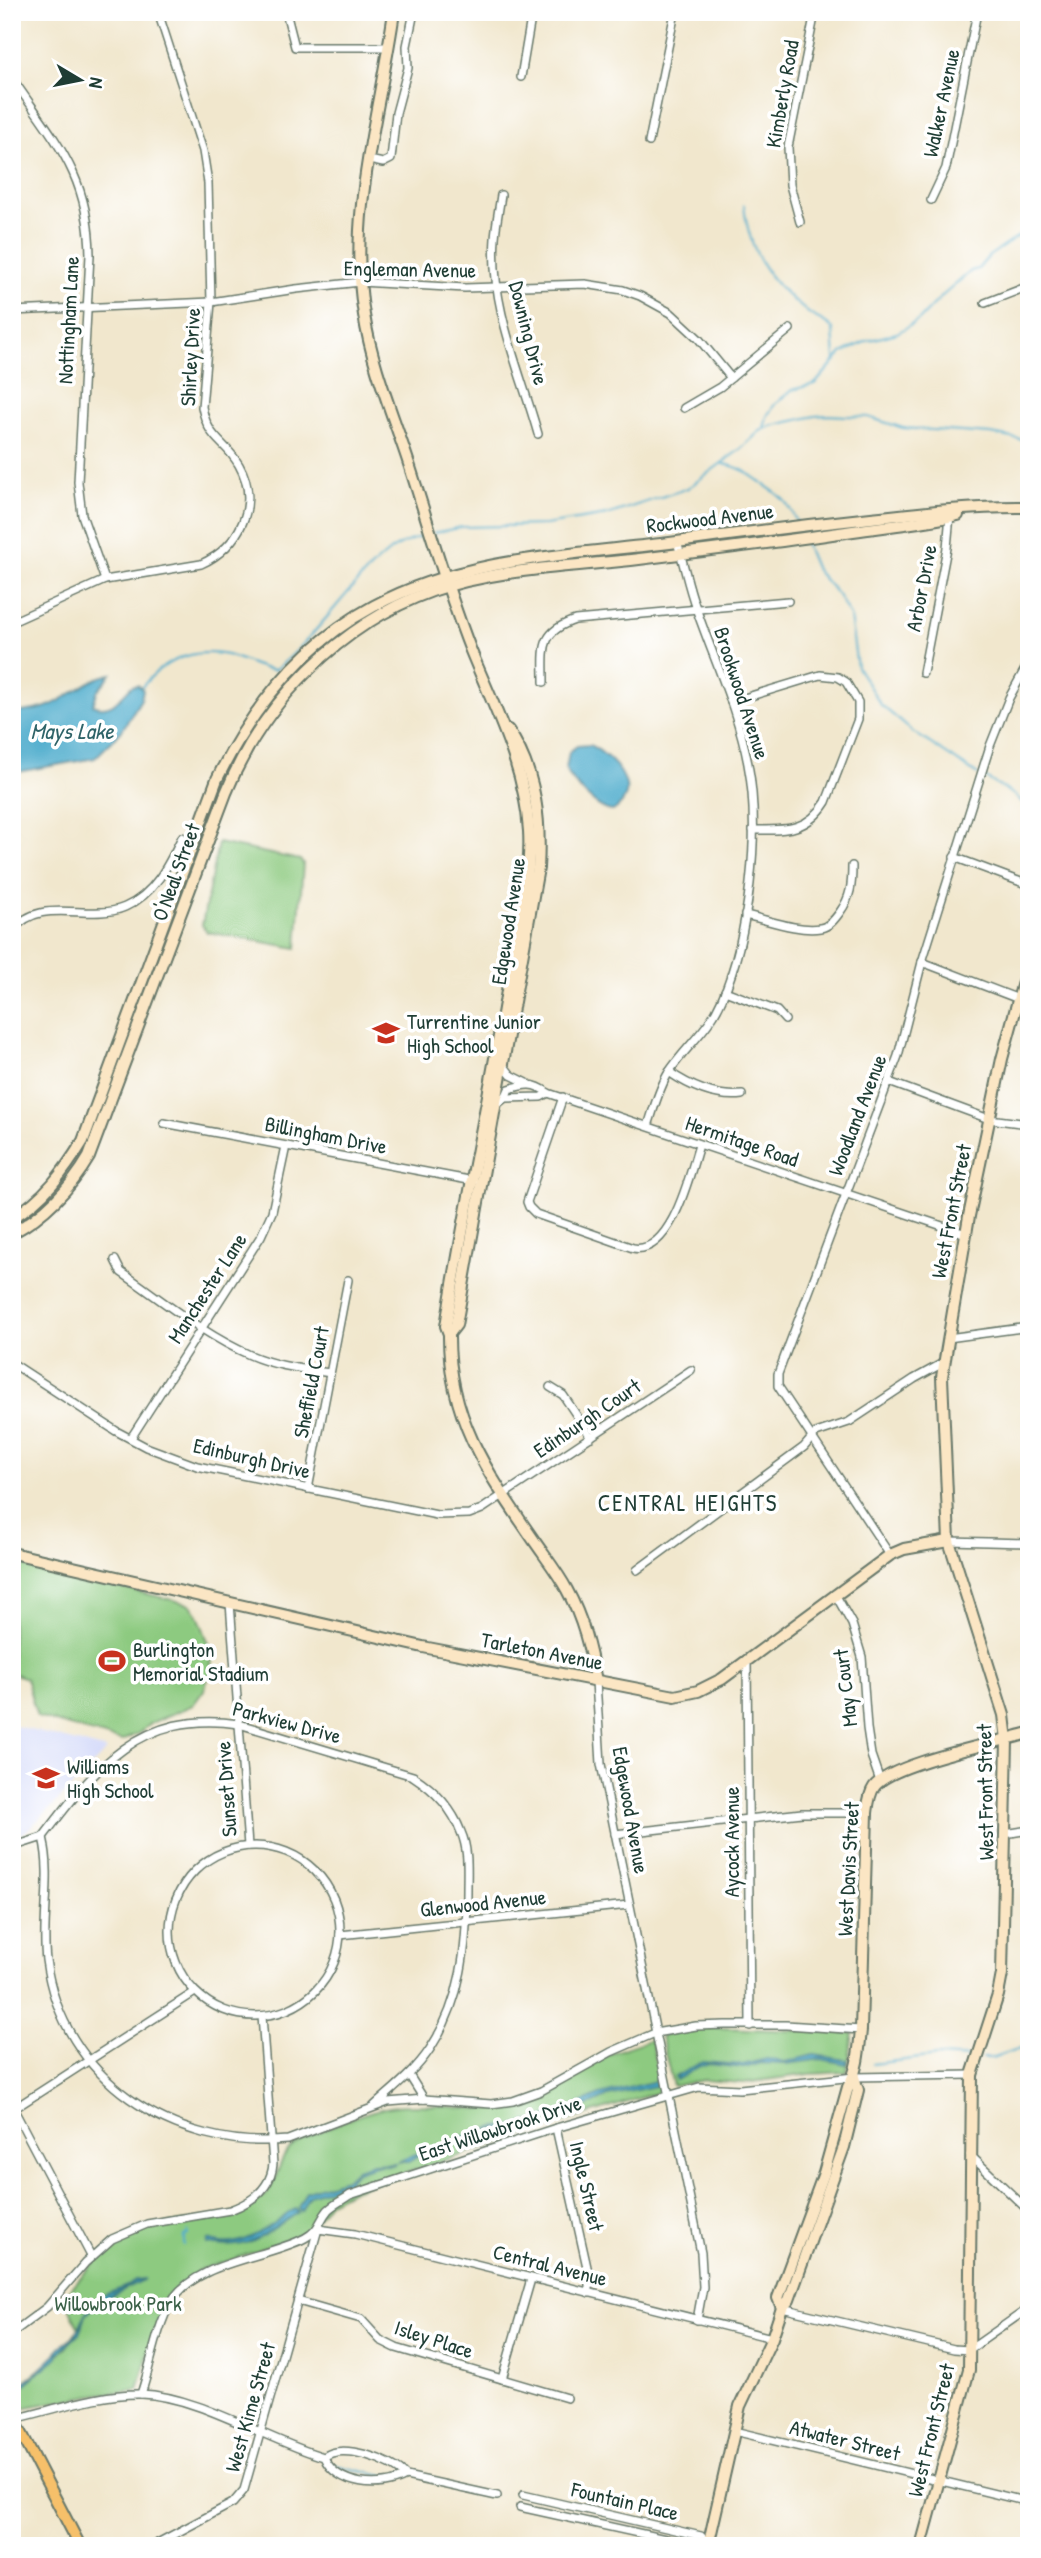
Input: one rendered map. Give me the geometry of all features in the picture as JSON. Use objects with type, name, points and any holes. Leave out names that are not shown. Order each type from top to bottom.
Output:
[{"type":"main road","points":[[13,2417],[80,2546]]},
{"type":"street","name":"Shirley Drive","points":[[13,622],[104,580],[201,564],[222,552],[244,522],[248,500],[243,474],[232,456],[210,432],[202,407],[211,302],[206,168],[203,151],[158,12]]},
{"type":"street","points":[[286,12],[295,47],[389,47]]},
{"type":"street","name":"Edgewood Avenue","points":[[394,12],[358,241],[365,320],[372,354],[447,581],[471,650],[504,724],[524,789],[534,842],[537,880],[504,1066],[446,1326],[453,1389],[473,1446],[503,1496],[567,1590],[582,1622],[596,1681],[601,1764],[701,2253],[703,2287],[697,2320]]},
{"type":"street","points":[[369,160],[383,163],[391,159],[396,113],[408,68],[407,46],[414,12]]},
{"type":"street","points":[[521,78],[532,12]]},
{"type":"street","points":[[649,142],[675,12]]},
{"type":"street","name":"Kimberly Road","points":[[800,222],[790,185],[789,147],[815,12]]},
{"type":"street","name":"Walker Avenue","points":[[932,200],[946,168],[978,12]]},
{"type":"street","name":"Nottingham Lane","points":[[12,78],[63,150],[84,200],[90,238],[78,482],[82,515],[104,580]]},
{"type":"street","name":"Downing Drive","points":[[502,195],[495,239],[497,288],[538,434]]},
{"type":"street","name":"Engleman Avenue","points":[[12,310],[211,302],[360,282],[440,288],[585,284],[623,290],[671,313],[686,325],[732,378]]},
{"type":"street","points":[[985,303],[1029,286]]},
{"type":"street","points":[[684,408],[732,378],[790,329]]},
{"type":"street","name":"Rockwood Avenue","points":[[447,581],[681,554],[981,509],[1029,507]]},
{"type":"street","name":"Rockwood Avenue","points":[[447,581],[484,567],[582,553],[726,534],[950,513]]},
{"type":"street","name":"Arbor Drive","points":[[923,673],[947,548],[950,513]]},
{"type":"street","name":"Brookwood Avenue","points":[[648,1126],[669,1072],[710,1025],[725,991],[751,881],[753,830],[749,766],[731,702],[696,610],[677,542]]},
{"type":"street","name":"O'Neal Street","points":[[12,1218],[58,1180],[83,1141],[217,779],[254,714],[286,675],[326,637],[371,607],[397,594],[447,581]]},
{"type":"street","name":"O'Neal Street","points":[[12,1233],[55,1202],[89,1157],[229,786],[251,742],[267,718],[306,673],[371,620],[447,581]]},
{"type":"street","points":[[544,682],[546,642],[558,626],[575,620],[788,601]]},
{"type":"street","name":"Woodland Avenue","points":[[890,1555],[778,1386],[778,1374],[901,1048],[922,962],[995,733],[1009,698],[1029,662]]},
{"type":"street","points":[[731,702],[820,675],[838,677],[846,682],[858,702],[858,719],[821,811],[813,819],[795,828],[753,830]]},
{"type":"street","points":[[12,931],[23,921],[47,911],[102,911],[132,904],[158,881],[183,837]]},
{"type":"street","name":"Edgewood Avenue","points":[[496,1103],[517,932],[534,842]]},
{"type":"street","points":[[954,858],[1029,885]]},
{"type":"street","points":[[745,915],[805,928],[821,928],[833,922],[849,898],[852,866]]},
{"type":"street","name":"West Front Street","points":[[921,2546],[968,2377],[973,2070],[998,1995],[1002,1974],[1007,1740],[1004,1715],[949,1541],[942,1403],[943,1363],[989,1119],[1017,998],[1029,960]]},
{"type":"street","points":[[922,962],[1029,1003]]},
{"type":"street","points":[[725,991],[777,1011],[785,1020]]},
{"type":"street","name":"Hermitage Road","points":[[504,1066],[511,1075],[548,1093],[966,1234]]},
{"type":"street","points":[[669,1072],[688,1084],[709,1092],[727,1097],[742,1095]]},
{"type":"street","points":[[889,1082],[989,1119],[1029,1124]]},
{"type":"street","points":[[496,1103],[509,1089],[528,1083]]},
{"type":"street","name":"Hermitage Road","points":[[496,1103],[541,1097],[548,1093]]},
{"type":"street","points":[[563,1097],[527,1202],[536,1214],[638,1249],[653,1245],[666,1232],[678,1206],[699,1145]]},
{"type":"street","name":"Billingham Drive","points":[[164,1122],[477,1182]]},
{"type":"street","name":"Manchester Lane","points":[[131,1438],[267,1224],[276,1197],[286,1146]]},
{"type":"street","points":[[115,1260],[121,1272],[202,1327],[248,1354],[330,1373]]},
{"type":"street","name":"Sheffield Court","points":[[308,1489],[348,1280]]},
{"type":"street","points":[[948,1339],[1029,1327]]},
{"type":"street","name":"Edinburgh Drive","points":[[12,1363],[116,1431],[146,1447],[197,1466],[414,1511],[453,1516],[482,1509],[503,1496]]},
{"type":"street","points":[[637,1570],[816,1433],[849,1422],[943,1363]]},
{"type":"street","name":"Edinburgh Court","points":[[503,1496],[691,1370]]},
{"type":"street","points":[[550,1387],[563,1395],[591,1437]]},
{"type":"street","name":"Tarleton Avenue","points":[[12,1553],[424,1647],[661,1694],[682,1695],[715,1682],[890,1555],[904,1549],[949,1541],[1029,1543]]},
{"type":"street","name":"May Court","points":[[835,1594],[852,1624],[862,1657],[867,1728],[871,1755],[880,1781]]},
{"type":"street","name":"Sunset Drive","points":[[230,1603],[248,1846]]},
{"type":"street","name":"Aycock Avenue","points":[[747,1658],[750,2026]]},
{"type":"street","name":"Parkview Drive","points":[[43,1837],[87,1780],[107,1760],[124,1748],[179,1724],[220,1721],[239,1724],[401,1772],[427,1786],[448,1808],[462,1832],[467,1862],[464,1962],[453,2003],[430,2049],[409,2075],[374,2106]]},
{"type":"street","name":"West Davis Street","points":[[706,2545],[746,2391],[772,2338],[782,2308],[778,2298],[824,2174],[848,2087],[854,2077],[862,2030],[867,1813],[872,1789],[880,1781],[918,1763],[1029,1733]]},
{"type":"street","points":[[615,1834],[802,1813],[867,1813]]},
{"type":"street","points":[[1005,1834],[1029,1830]]},
{"type":"street","points":[[12,1847],[43,1837],[48,1872],[46,1961],[64,2018],[89,2060],[126,2097],[162,2119],[209,2135],[288,2140],[374,2106],[424,2099],[488,2104],[513,2101],[541,2091],[611,2052],[655,2033],[696,2026],[786,2025],[862,2030]]},
{"type":"street","points":[[248,1846],[277,1849],[303,1860],[324,1881],[334,1900],[340,1921],[340,1935],[329,1974],[312,1995],[289,2010],[262,2016],[244,2016],[226,2012],[195,1992],[179,1970],[171,1944],[171,1917],[181,1888],[203,1864],[232,1849],[248,1846]]},
{"type":"street","name":"Glenwood Avenue","points":[[340,1935],[629,1905]]},
{"type":"street","points":[[91,2256],[13,2109],[195,1992]]},
{"type":"street","points":[[12,2333],[53,2301],[91,2256],[112,2239],[147,2224],[211,2214],[242,2205],[262,2192],[274,2164],[262,2016]]},
{"type":"street","name":"East Willowbrook Drive","points":[[141,2394],[166,2313],[178,2293],[204,2273],[306,2238],[318,2229],[328,2210],[350,2196],[556,2128],[699,2087],[740,2089],[854,2077],[973,2070]]},
{"type":"street","points":[[409,2075],[424,2099]]},
{"type":"street","name":"Ingle Street","points":[[556,2128],[589,2276],[589,2293]]},
{"type":"street","points":[[970,2154],[1029,2211]]},
{"type":"street","name":"Central Avenue","points":[[318,2229],[355,2234],[772,2338]]},
{"type":"street","name":"West Kime Street","points":[[152,2546],[238,2501],[247,2482],[318,2229]]},
{"type":"street","points":[[502,2379],[531,2279]]},
{"type":"street","name":"Isley Place","points":[[298,2301],[361,2319],[380,2340],[396,2348],[567,2399]]},
{"type":"street","points":[[782,2308],[954,2349],[969,2350],[1029,2308]]},
{"type":"street","points":[[13,2417],[141,2394],[183,2402],[324,2457],[334,2472],[358,2482],[389,2484],[406,2476]]},
{"type":"street","name":"Atwater Street","points":[[734,2431],[1029,2502]]},
{"type":"street","points":[[324,2457],[333,2451],[359,2453],[395,2466],[406,2476],[497,2496]]},
{"type":"street","name":"Fountain Place","points":[[523,2496],[701,2536],[706,2545]]},
{"type":"street","name":"Fountain Place","points":[[520,2507],[706,2545]]},
{"type":"shaded area","name":"Williams High School","points":[[12,1725],[107,1750],[53,1806],[26,1831],[12,1839]]},
{"type":"green space","points":[[218,843],[300,860],[303,863],[297,948],[207,932],[202,925]]},
{"type":"green space","name":"Burlington Memorial Stadium","points":[[22,1565],[190,1604],[198,1615],[212,1652],[211,1670],[204,1690],[193,1705],[153,1722],[122,1741],[37,1717],[26,1678],[12,1673],[12,1584],[17,1584]]},
{"type":"green space","points":[[695,2027],[853,2033],[847,2072],[743,2083],[704,2080],[673,2086],[661,2036]]},
{"type":"green space","name":"Willowbrook Park","points":[[651,2040],[662,2091],[352,2190],[329,2202],[309,2230],[202,2269],[174,2290],[154,2333],[138,2390],[22,2408],[12,2392],[66,2348],[79,2328],[64,2297],[107,2251],[132,2234],[147,2229],[223,2217],[251,2205],[262,2198],[270,2188],[288,2150],[306,2138],[361,2114],[396,2106],[493,2109],[523,2104],[546,2094],[610,2054]]},
{"type":"water","name":"Mays Lake","points":[[111,674],[97,692],[93,705],[110,705],[132,686],[138,685],[143,690],[141,699],[121,732],[95,758],[12,773],[12,714],[46,707],[94,680]]},
{"type":"water","points":[[590,745],[615,765],[626,784],[622,802],[613,811],[600,806],[586,795],[566,769],[569,752],[577,746]]},
{"type":"water","points":[[814,2055],[847,2060],[847,2064],[821,2059],[786,2064],[761,2063],[744,2068],[709,2064],[700,2066],[676,2080],[675,2077],[702,2062],[743,2065],[767,2059],[785,2062]]},
{"type":"water","points":[[656,2081],[660,2085],[608,2096],[564,2117],[563,2111],[600,2095]]},
{"type":"water","points":[[560,2112],[543,2122],[531,2125],[528,2123],[524,2127],[515,2126],[514,2129],[494,2129],[455,2142],[443,2150],[427,2151],[408,2162],[398,2162],[464,2136],[528,2121],[533,2124]]},
{"type":"water","points":[[396,2163],[356,2172],[347,2183],[309,2195],[301,2211],[298,2208],[306,2191],[346,2179],[357,2169],[373,2164]]},
{"type":"water","points":[[295,2209],[298,2213],[246,2243],[222,2246],[207,2244],[208,2240],[231,2243],[254,2236]]},
{"type":"water","points":[[145,2279],[97,2303],[86,2315],[79,2334],[58,2357],[15,2393],[13,2389],[34,2375],[59,2348],[74,2337],[89,2308],[100,2297],[136,2280]]},
{"type":"waterway","points":[[744,205],[751,238],[763,265],[793,300],[833,329],[835,360]]},
{"type":"waterway","points":[[764,429],[767,416],[775,404],[792,390],[815,384],[842,353],[867,341],[897,333],[919,320],[971,271],[978,269],[989,256],[1020,235],[1029,234]]},
{"type":"waterway","points":[[434,533],[462,527],[545,525],[607,515],[688,488],[742,448],[760,431],[815,416],[868,417],[903,428],[991,434],[1029,441]]},
{"type":"waterway","points":[[723,464],[742,470],[778,494],[786,502],[797,523]]},
{"type":"waterway","points":[[142,687],[169,663],[202,653],[227,655],[275,670],[291,657],[374,564],[394,548],[425,535]]},
{"type":"waterway","points":[[804,541],[816,570],[838,595],[850,616],[857,667],[881,705],[913,732],[978,775]]},
{"type":"waterway","points":[[984,777],[1016,796],[1029,809]]},
{"type":"waterway","points":[[983,2058],[992,2058],[1029,2045]]},
{"type":"waterway","points":[[872,2064],[937,2056],[974,2058]]},
{"type":"waterway","points":[[184,2245],[184,2236],[188,2231]]},
{"type":"waterway","points":[[335,2465],[391,2478]]},
{"type":"place","name":"Turrentine Junior High School","points":[[386,1033]]},
{"type":"place","name":"Burlington Memorial Stadium","points":[[112,1661]]},
{"type":"place","name":"Williams High School","points":[[46,1778]]},
{"type":"district","name":"CENTRAL HEIGHTS","points":[[688,1502]]}]
